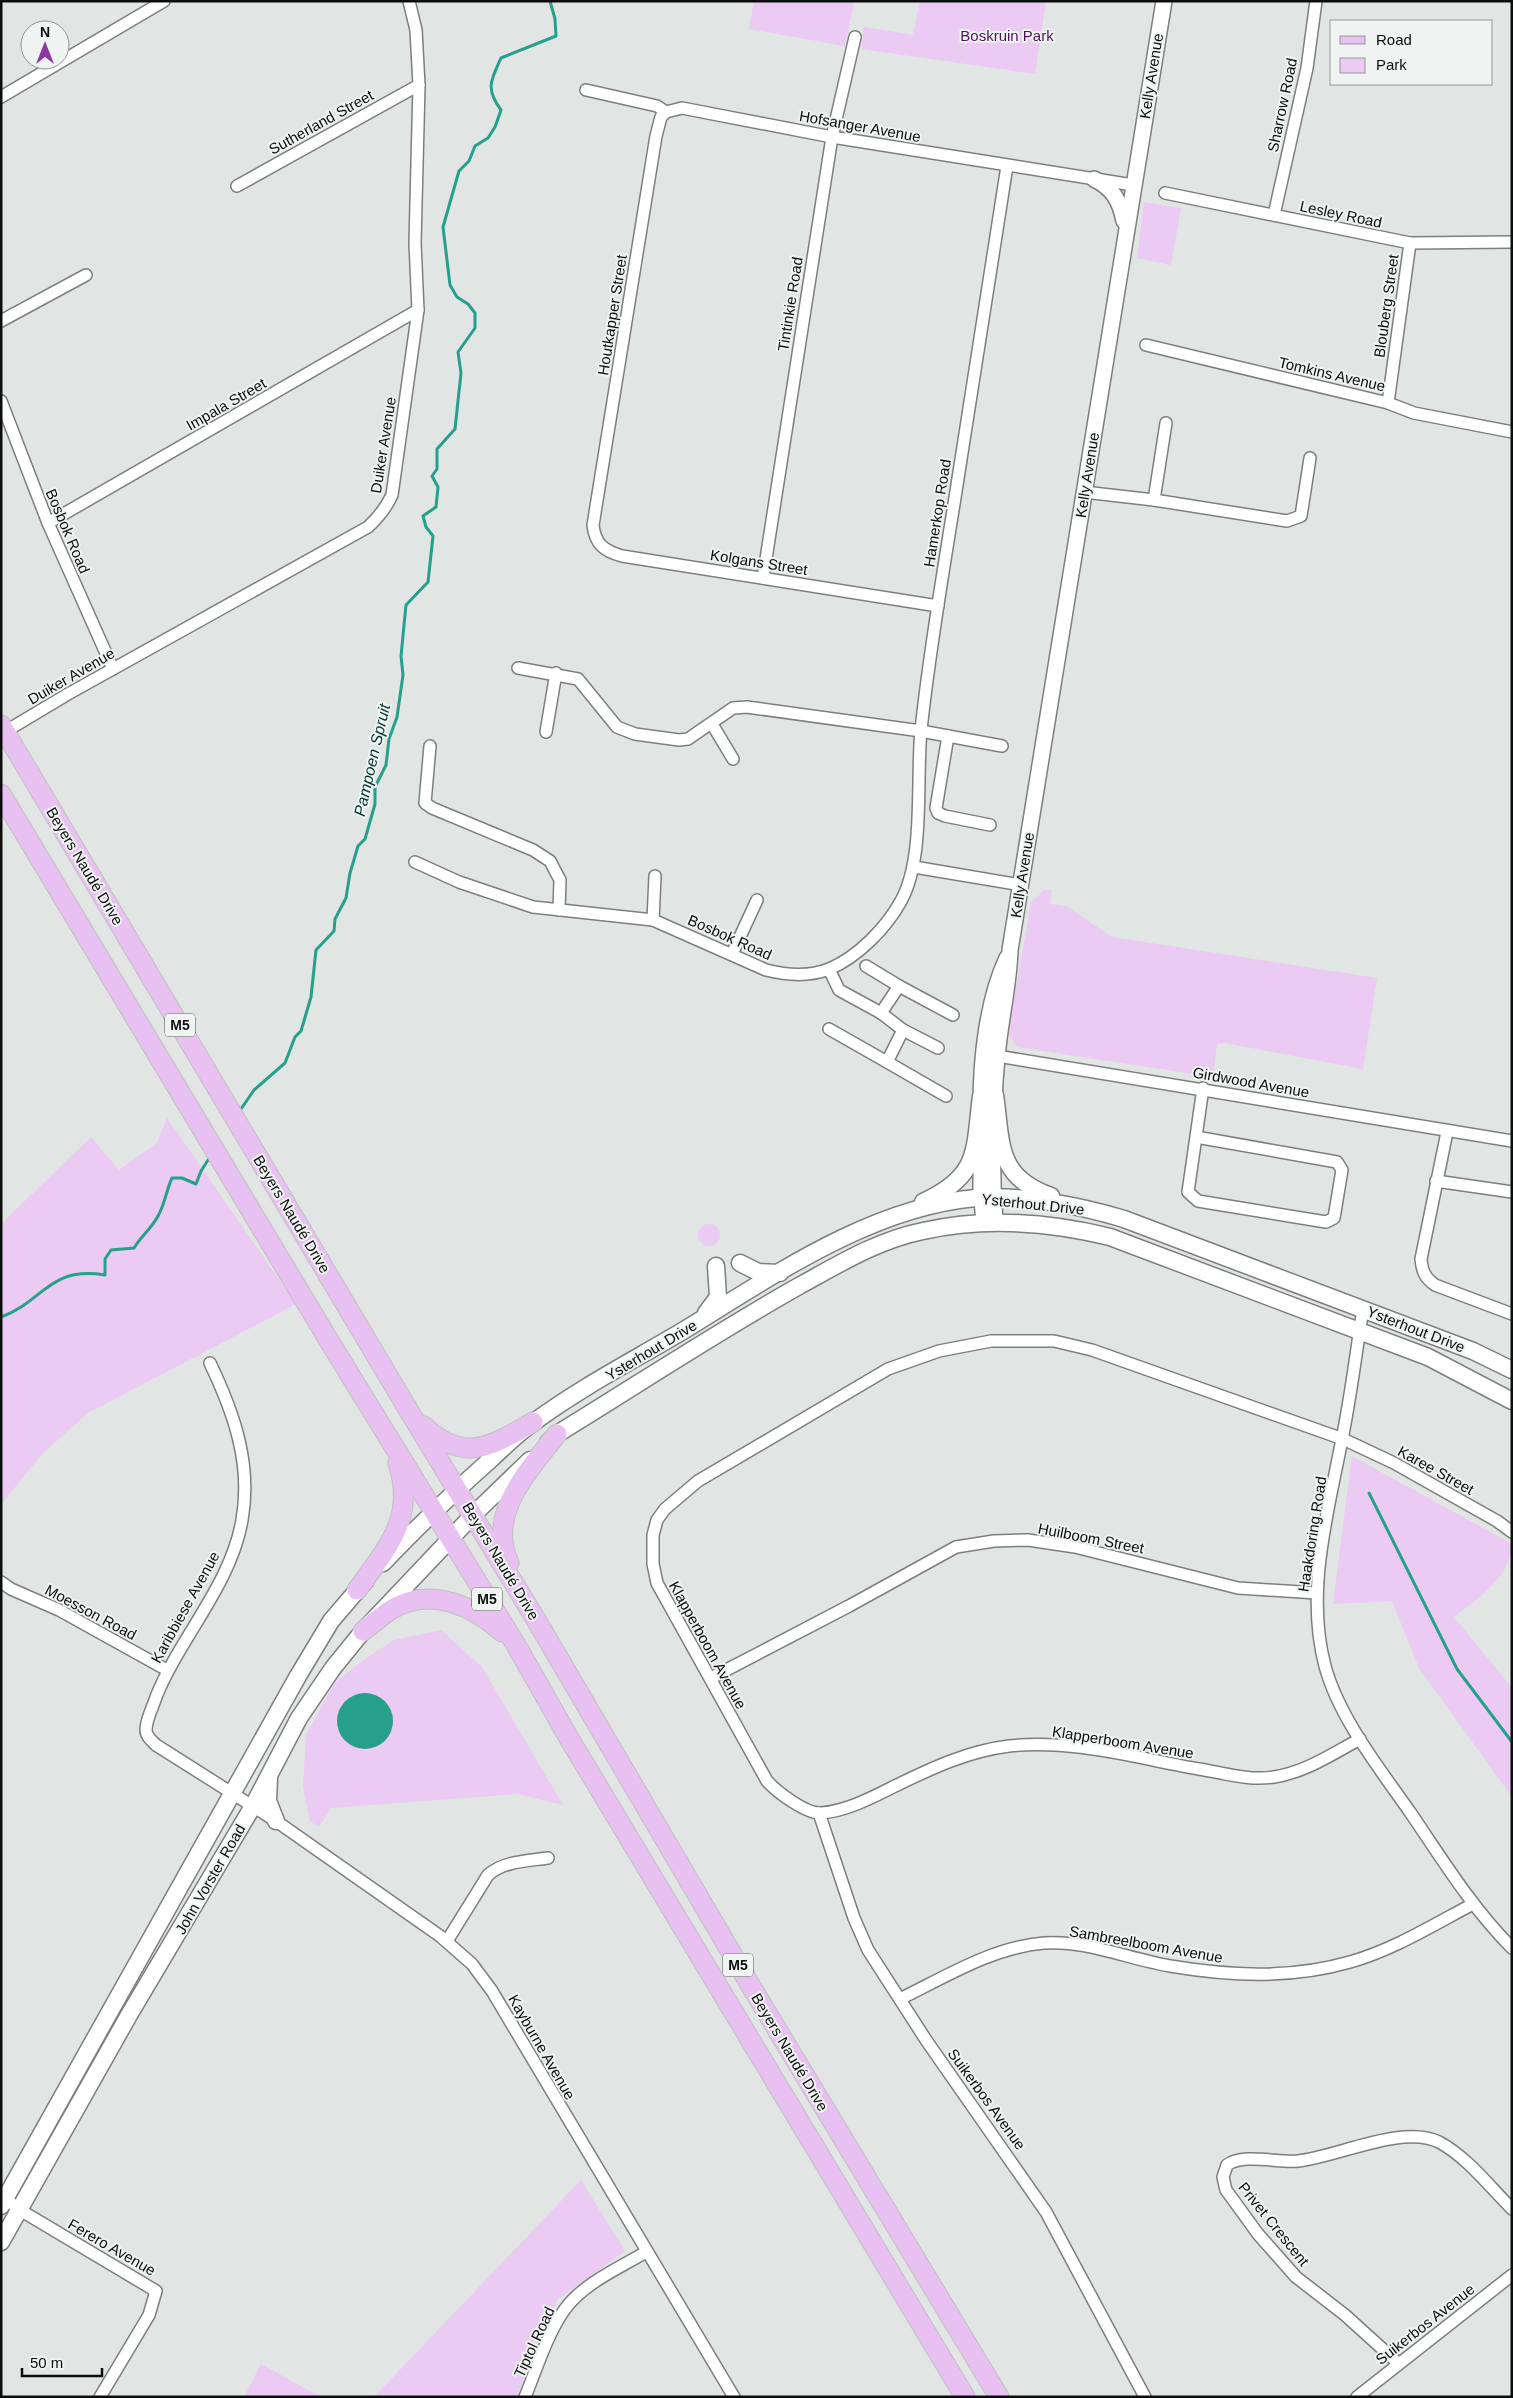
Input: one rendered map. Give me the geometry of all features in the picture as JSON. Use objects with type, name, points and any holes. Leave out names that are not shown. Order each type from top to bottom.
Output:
[{"type":"main road","name":"Beyers Naudé Drive","points":[[3,730],[409,1411],[535,1618],[752,1988],[999,2397]]},
{"type":"main road","name":"Beyers Naudé Drive","points":[[1,794],[516,1645],[570,1740],[965,2397]]},
{"type":"main road","points":[[988,1095],[1000,1141],[1010,1168],[1023,1184],[1032,1190],[1081,1208]]},
{"type":"main road","points":[[889,1217],[946,1190],[968,1169],[988,1095]]},
{"type":"main road","name":"Ysterhout Drive","points":[[434,1512],[457,1489],[533,1422],[780,1273],[867,1226],[889,1217],[925,1207],[988,1197],[1081,1208],[1124,1219],[1473,1351],[1512,1370]]},
{"type":"main road","name":"Ysterhout Drive","points":[[450,1538],[557,1434],[776,1299],[861,1252],[922,1231],[990,1222],[1037,1224],[1078,1229],[1110,1238],[1428,1357],[1512,1401]]},
{"type":"main road","points":[[740,1263],[758,1272],[780,1273]]},
{"type":"main road","points":[[695,1323],[718,1297],[716,1266]]},
{"type":"main road","points":[[409,1411],[442,1441],[457,1447],[473,1449],[496,1443],[533,1422]]},
{"type":"main road","points":[[357,1590],[396,1534],[402,1516],[403,1478],[384,1429]]},
{"type":"main road","points":[[535,1618],[506,1557],[503,1541],[504,1526],[510,1503],[519,1483],[557,1434]]},
{"type":"main road","name":"John Vorster Road","points":[[3,2200],[234,1794],[288,1693],[327,1628],[357,1590],[434,1512]]},
{"type":"main road","name":"John Vorster Road","points":[[1,2242],[129,2015],[253,1806],[270,1770],[299,1718],[333,1668],[363,1631],[450,1538]]},
{"type":"main road","points":[[363,1631],[394,1608],[415,1600],[439,1599],[474,1610],[516,1645]]},
{"type":"main road","points":[[270,1770],[268,1801],[276,1821]]},
{"type":"street","points":[[1,97],[164,1]]},
{"type":"street","name":"Duiker Avenue","points":[[3,730],[368,527],[384,512],[392,495],[418,310],[415,243],[419,85],[416,30],[409,1]]},
{"type":"street","name":"Kelly Avenue","points":[[990,1222],[988,1197],[988,1095],[990,1055],[1009,975],[1010,950],[1020,885],[1125,230],[1164,1]]},
{"type":"street","name":"Sharrow Road","points":[[1274,215],[1307,68],[1316,1]]},
{"type":"street","name":"Tintinkie Road","points":[[763,578],[832,137],[855,37]]},
{"type":"street","name":"Sutherland Street","points":[[237,186],[419,85]]},
{"type":"street","name":"Hofsanger Avenue","points":[[586,90],[657,106],[666,112],[682,108],[832,137],[1133,185]]},
{"type":"street","name":"Houtkapper Street","points":[[593,525],[656,136],[661,117],[666,112]]},
{"type":"street","name":"Hamerkop Road","points":[[914,867],[921,731],[938,606],[1007,166]]},
{"type":"street","points":[[1094,179],[1104,184],[1119,201],[1125,230]]},
{"type":"street","name":"Lesley Road","points":[[1165,194],[1410,244],[1512,242]]},
{"type":"street","name":"Blouberg Street","points":[[1388,403],[1410,244]]},
{"type":"street","points":[[1,320],[86,275]]},
{"type":"street","name":"Impala Street","points":[[48,523],[418,310]]},
{"type":"street","name":"Tomkins Avenue","points":[[1146,345],[1388,403],[1414,412],[1512,432]]},
{"type":"street","name":"Bosbok Road","points":[[1,401],[48,523],[113,669]]},
{"type":"street","points":[[1154,500],[1166,423]]},
{"type":"street","points":[[1084,492],[1154,500],[1287,521],[1295,520],[1301,516],[1304,506],[1310,458]]},
{"type":"street","name":"Kolgans Street","points":[[593,525],[598,542],[603,549],[611,552],[938,606]]},
{"type":"street","points":[[518,668],[573,676],[583,682],[617,726],[627,732],[679,740],[696,736],[733,708],[747,707],[921,731],[1002,746]]},
{"type":"street","points":[[546,732],[556,674]]},
{"type":"street","points":[[712,724],[733,759]]},
{"type":"street","points":[[948,736],[936,808],[938,813],[990,825]]},
{"type":"street","points":[[430,746],[425,803],[432,808],[532,850],[550,861],[560,880],[559,910]]},
{"type":"street","name":"Bosbok Road","points":[[415,862],[459,882],[513,901],[559,910],[653,920],[766,970],[782,974],[799,974],[829,969],[851,956],[877,933],[901,901],[914,867]]},
{"type":"street","points":[[914,867],[1020,885]]},
{"type":"street","points":[[653,920],[655,876]]},
{"type":"street","points":[[732,954],[757,900]]},
{"type":"street","points":[[866,966],[952,1015]]},
{"type":"street","points":[[829,969],[839,990],[881,1013],[903,1030],[938,1048]]},
{"type":"street","points":[[881,1013],[899,986]]},
{"type":"street","points":[[829,1029],[946,1096]]},
{"type":"street","points":[[887,1062],[903,1030]]},
{"type":"street","name":"Girdwood Avenue","points":[[990,1055],[1202,1088],[1447,1132],[1512,1141]]},
{"type":"street","points":[[1196,1137],[1337,1162],[1342,1170],[1334,1218],[1326,1222],[1198,1200],[1188,1192],[1202,1088]]},
{"type":"street","points":[[1447,1132],[1421,1259],[1424,1275],[1435,1285],[1512,1314]]},
{"type":"street","points":[[1436,1182],[1512,1192]]},
{"type":"street","name":"Haakdoring Road","points":[[1363,1309],[1343,1438],[1325,1528],[1317,1593],[1319,1634],[1325,1667],[1333,1688],[1360,1739],[1473,1904],[1512,1948]]},
{"type":"street","name":"Klapperboom Avenue","points":[[1343,1438],[1092,1350],[1054,1341],[991,1341],[939,1351],[888,1369],[698,1482],[677,1497],[657,1520],[652,1549],[657,1583],[767,1781],[777,1792],[791,1801],[819,1814],[856,1804],[948,1761],[994,1748],[1041,1744],[1066,1746],[1227,1774],[1272,1778],[1307,1768],[1360,1739]]},
{"type":"street","name":"Karibbiese Avenue","points":[[210,1363],[230,1406],[243,1456],[245,1482],[242,1520],[226,1569],[167,1670],[147,1724],[148,1736],[156,1745],[234,1794]]},
{"type":"street","name":"Karee Street","points":[[1343,1438],[1394,1463],[1497,1521],[1512,1532]]},
{"type":"street","name":"Huilboom Street","points":[[710,1678],[849,1606],[956,1547],[994,1541],[1028,1540],[1075,1547],[1238,1588],[1317,1593]]},
{"type":"street","name":"Moesson Road","points":[[1,1582],[11,1589],[58,1610],[167,1670]]},
{"type":"street","name":"Kayburne Avenue","points":[[234,1794],[276,1821],[447,1941],[472,1964],[492,1991],[734,2397]]},
{"type":"street","name":"Suikerbos Avenue","points":[[819,1814],[861,1935],[926,2040],[1029,2184],[1146,2397]]},
{"type":"street","points":[[447,1941],[488,1875],[494,1869],[504,1865],[548,1858]]},
{"type":"street","name":"Sambreelboom Avenue","points":[[900,1999],[989,1957],[1008,1950],[1045,1943],[1087,1947],[1168,1966],[1216,1973],[1277,1975],[1317,1970],[1350,1962],[1374,1953],[1473,1904]]},
{"type":"street","name":"Privet Crescent","points":[[1398,2364],[1344,2315],[1306,2286],[1282,2262],[1226,2190],[1223,2177],[1227,2165],[1240,2159],[1276,2161],[1310,2159],[1398,2138],[1428,2138],[1439,2142],[1463,2160],[1512,2209]]},
{"type":"street","name":"Ferero Avenue","points":[[3,2200],[156,2291],[149,2315],[100,2397]]},
{"type":"street","name":"Tiptol Road","points":[[525,2397],[555,2326],[565,2309],[594,2283],[646,2252]]},
{"type":"street","name":"Suikerbos Avenue","points":[[1356,2397],[1512,2275]]},
{"type":"green space","points":[[754,1],[854,1],[845,46],[749,29]]},
{"type":"green space","name":"Boskruin Park","points":[[920,1],[1046,1],[1035,74],[861,49],[864,27],[913,35]]},
{"type":"green space","points":[[1144,202],[1181,208],[1171,265],[1137,258]]},
{"type":"green space","points":[[1045,890],[1052,890],[1050,904],[1066,906],[1112,937],[1377,978],[1363,1069],[1225,1043],[1217,1044],[1213,1077],[1017,1047],[1008,1034],[1031,902]]},
{"type":"green space","points":[[167,1118],[296,1304],[88,1413],[42,1454],[3,1502],[1,1502],[1,1224],[91,1137],[119,1170],[157,1143]]},
{"type":"green space","points":[[709,1224],[717,1227],[720,1235],[717,1243],[709,1246],[701,1243],[698,1235],[701,1227]]},
{"type":"green space","points":[[1352,1456],[1512,1544],[1510,1556],[1500,1576],[1492,1586],[1454,1617],[1512,1688],[1512,1797],[1419,1668],[1392,1601],[1333,1604]]},
{"type":"green space","points":[[441,1630],[482,1667],[563,1805],[517,1794],[331,1808],[319,1827],[310,1821],[303,1787],[306,1735],[334,1684],[362,1661],[394,1640]]},
{"type":"green space","points":[[581,2180],[625,2251],[557,2300],[516,2397],[374,2397]]},
{"type":"green space","points":[[261,2364],[320,2397],[244,2397]]},
{"type":"shaded area","points":[[359,1693],[371,1693],[381,1697],[389,1705],[393,1721],[389,1737],[381,1745],[371,1749],[359,1749],[349,1745],[341,1737],[337,1727],[337,1715],[341,1705],[349,1697]]},
{"type":"waterway","name":"Pampoen Spruit","points":[[241,1109],[254,1090],[285,1063],[295,1037],[301,1031],[311,997],[316,950],[334,931],[335,919],[346,898],[350,873],[358,846],[365,839],[375,804],[375,787],[386,765],[389,739],[397,717],[403,675],[401,656],[406,605],[428,582],[433,536],[426,527],[423,516],[436,507],[438,487],[432,476],[437,469],[437,449],[455,429],[461,373],[458,352],[475,328],[475,313],[468,304],[457,297],[450,285],[443,227],[459,171],[469,161],[475,146],[488,138],[495,127],[501,110],[491,90],[492,78],[501,58],[556,36],[555,19],[550,1]]},
{"type":"waterway","name":"Pampoen Spruit","points":[[1,1317],[16,1310],[59,1280],[86,1274],[105,1275],[105,1259],[111,1250],[134,1248],[156,1220],[172,1178],[182,1178],[196,1184],[201,1171],[210,1157]]},
{"type":"waterway","points":[[1369,1493],[1457,1669],[1512,1742]]}]
